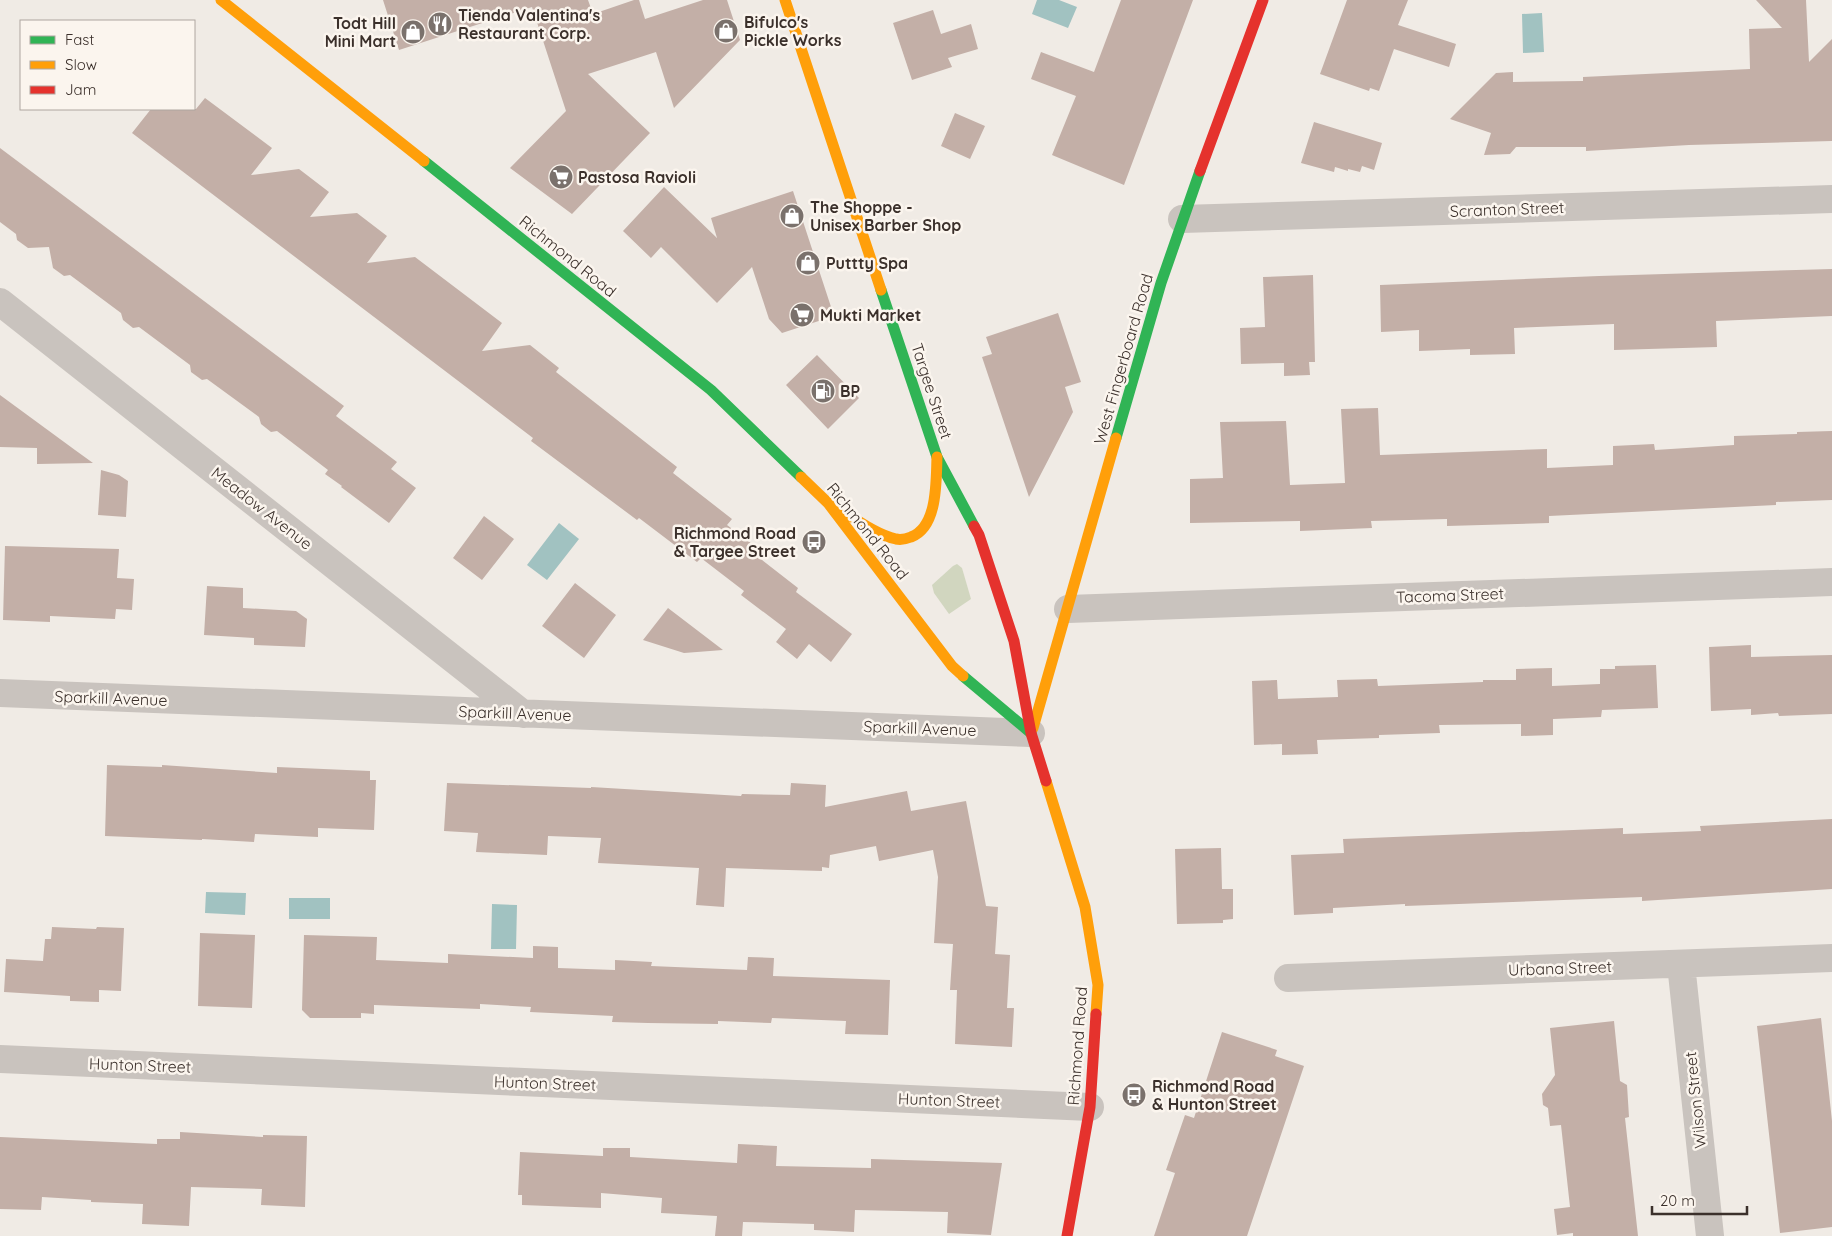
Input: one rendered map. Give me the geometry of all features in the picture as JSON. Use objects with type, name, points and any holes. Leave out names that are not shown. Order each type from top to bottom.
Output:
[{"type":"main road","name":"Richmond Road","points":[[222,0],[710,390],[828,503],[952,666],[1031,733],[1085,907],[1098,984],[1090,1107],[1067,1236]]},
{"type":"main road","name":"Targee Street","points":[[785,0],[937,458],[979,535],[1016,646],[1031,733]]},
{"type":"main road","name":"West Fingerboard Road","points":[[1031,733],[1182,218],[1263,0]]},
{"type":"main road","points":[[828,503],[898,540],[913,538],[926,529],[933,507],[937,458]]},
{"type":"street","name":"Scranton Street","points":[[1182,218],[1832,199]]},
{"type":"street","name":"Meadow Avenue","points":[[0,302],[524,714]]},
{"type":"street","name":"Tacoma Street","points":[[1068,609],[1832,582]]},
{"type":"street","name":"Sparkill Avenue","points":[[0,693],[1031,733]]},
{"type":"street","name":"Urbana Street","points":[[1288,978],[1832,958]]},
{"type":"street","name":"Wilson Street","points":[[1681,964],[1710,1236]]},
{"type":"street","name":"Hunton Street","points":[[0,1059],[1090,1107]]},
{"type":"green space","points":[[957,564],[962,568],[971,599],[949,614],[934,593],[932,585]]},
{"type":"water","points":[[1037,0],[1059,0],[1077,7],[1068,28],[1032,14]]},
{"type":"water","points":[[1542,13],[1544,52],[1523,53],[1522,14]]},
{"type":"water","points":[[559,523],[579,539],[547,580],[527,565]]},
{"type":"water","points":[[206,892],[246,893],[245,915],[205,913]]},
{"type":"water","points":[[289,898],[330,898],[330,919],[289,919]]},
{"type":"water","points":[[492,904],[517,905],[516,949],[491,949]]},
{"type":"building","points":[[383,0],[588,0],[593,14],[639,0],[645,19],[703,0],[727,0],[740,40],[674,108],[656,52],[588,74],[650,133],[572,214],[510,168],[566,111],[532,7],[399,50]]},
{"type":"building","points":[[1121,0],[1193,0],[1124,185],[1052,155],[1076,96],[1031,79],[1041,52],[1094,72]]},
{"type":"building","points":[[1347,0],[1408,0],[1398,25],[1456,44],[1449,67],[1394,49],[1379,91],[1370,88],[1369,91],[1320,74]]},
{"type":"building","points":[[1756,0],[1806,0],[1809,62],[1832,39],[1832,141],[1689,145],[1586,151],[1586,147],[1516,147],[1510,154],[1484,155],[1491,133],[1450,119],[1496,73],[1513,72],[1513,82],[1583,81],[1583,77],[1750,69],[1749,29],[1782,28]]},
{"type":"building","points":[[933,10],[941,34],[971,24],[978,49],[948,58],[952,67],[912,80],[893,23]]},
{"type":"building","points":[[205,98],[272,148],[251,175],[299,169],[329,192],[310,217],[357,213],[387,236],[367,263],[415,257],[502,323],[482,351],[530,345],[559,368],[556,372],[677,467],[673,473],[732,519],[727,525],[752,544],[748,549],[798,588],[796,592],[852,634],[831,662],[809,644],[797,659],[776,642],[786,629],[741,595],[744,591],[701,558],[697,562],[639,518],[637,520],[531,441],[533,438],[132,133],[150,110],[196,109]]},
{"type":"building","points":[[955,113],[985,126],[970,159],[941,146]]},
{"type":"building","points":[[1314,122],[1382,143],[1374,170],[1362,166],[1360,172],[1335,167],[1334,172],[1301,163]]},
{"type":"building","points":[[0,148],[344,406],[336,416],[397,462],[391,469],[416,488],[389,523],[325,474],[328,470],[277,431],[271,432],[261,424],[259,417],[207,379],[202,380],[191,372],[190,365],[139,327],[133,328],[123,320],[121,313],[70,275],[64,276],[53,268],[49,247],[28,248],[17,240],[16,234],[0,222]]},
{"type":"building","points":[[664,187],[717,238],[711,218],[793,191],[834,316],[782,333],[769,319],[752,267],[717,303],[661,247],[651,258],[623,231]]},
{"type":"building","points":[[1832,269],[1832,316],[1716,321],[1717,347],[1614,350],[1614,324],[1514,328],[1515,354],[1470,355],[1470,349],[1419,351],[1419,330],[1381,332],[1380,285]]},
{"type":"building","points":[[1313,275],[1315,362],[1309,362],[1310,375],[1284,376],[1284,363],[1241,364],[1240,328],[1265,327],[1263,277]]},
{"type":"building","points":[[1058,313],[1081,382],[1065,387],[1073,412],[1029,497],[982,357],[992,354],[986,337]]},
{"type":"building","points":[[817,355],[859,398],[828,429],[786,385]]},
{"type":"building","points":[[0,395],[93,463],[37,464],[37,448],[0,447]]},
{"type":"building","points":[[1378,408],[1380,455],[1547,449],[1547,468],[1613,465],[1613,446],[1654,444],[1655,450],[1734,445],[1734,436],[1832,431],[1832,500],[1776,502],[1776,505],[1549,516],[1549,523],[1447,526],[1447,519],[1371,521],[1372,528],[1300,531],[1300,521],[1190,523],[1190,479],[1223,478],[1220,422],[1286,421],[1290,485],[1345,483],[1341,409]]},
{"type":"building","points":[[101,470],[119,475],[128,481],[126,517],[98,515]]},
{"type":"building","points":[[484,516],[514,539],[482,580],[453,558]]},
{"type":"building","points":[[5,546],[119,549],[117,578],[134,579],[132,610],[116,609],[115,619],[50,616],[50,622],[3,620]]},
{"type":"building","points":[[575,583],[616,615],[584,658],[542,626]]},
{"type":"building","points":[[207,586],[243,588],[243,608],[296,611],[307,619],[305,647],[254,645],[254,638],[204,635]]},
{"type":"building","points":[[668,608],[723,650],[684,653],[643,640]]},
{"type":"building","points":[[1751,645],[1751,657],[1832,655],[1832,714],[1779,716],[1778,713],[1751,715],[1751,709],[1711,711],[1709,647]]},
{"type":"building","points":[[1656,665],[1658,708],[1602,710],[1601,717],[1553,719],[1553,735],[1521,736],[1521,724],[1439,725],[1440,733],[1379,735],[1379,738],[1317,740],[1318,754],[1282,755],[1282,744],[1254,745],[1252,681],[1277,680],[1278,699],[1338,697],[1337,680],[1377,679],[1378,686],[1483,682],[1483,680],[1516,680],[1516,669],[1552,668],[1552,686],[1600,684],[1600,669],[1615,669],[1615,666]]},
{"type":"building","points":[[107,765],[162,767],[162,765],[277,773],[277,767],[370,771],[370,780],[376,780],[374,830],[318,828],[318,837],[255,834],[254,842],[105,836]]},
{"type":"building","points":[[447,783],[591,787],[741,796],[742,794],[790,795],[791,783],[826,785],[825,807],[907,791],[911,811],[966,801],[986,906],[998,907],[995,954],[1010,955],[1007,1008],[1014,1008],[1012,1047],[955,1044],[957,990],[950,990],[953,944],[934,943],[938,877],[933,850],[879,861],[876,846],[830,855],[829,868],[822,867],[822,871],[726,868],[724,907],[696,905],[699,868],[598,863],[601,838],[548,836],[547,855],[476,852],[478,833],[444,831]]},
{"type":"building","points":[[1832,819],[1832,889],[1642,901],[1642,897],[1405,906],[1405,904],[1333,908],[1333,913],[1294,915],[1291,855],[1344,853],[1343,839],[1623,828],[1623,834],[1701,831],[1700,826]]},
{"type":"building","points":[[1221,848],[1222,889],[1233,889],[1233,919],[1223,920],[1223,923],[1177,924],[1175,849]]},
{"type":"building","points":[[52,927],[124,928],[121,991],[99,990],[99,1002],[70,1001],[70,996],[4,992],[6,959],[43,961],[45,939],[51,939]]},
{"type":"building","points":[[200,933],[255,935],[252,1008],[198,1006]]},
{"type":"building","points":[[304,935],[377,937],[376,960],[448,963],[448,954],[533,958],[533,946],[558,947],[558,968],[615,970],[615,960],[652,962],[651,966],[747,970],[748,957],[774,958],[773,976],[890,980],[888,1035],[845,1034],[846,1021],[772,1018],[771,1023],[718,1021],[718,1024],[612,1022],[613,1016],[530,1012],[531,1007],[480,1004],[480,1009],[374,1005],[374,1014],[361,1013],[361,1018],[310,1018],[302,1010]]},
{"type":"building","points":[[1821,1018],[1832,1121],[1832,1227],[1780,1233],[1757,1026]]},
{"type":"building","points":[[1614,1021],[1620,1081],[1627,1085],[1629,1117],[1625,1118],[1638,1236],[1573,1236],[1573,1233],[1557,1235],[1554,1209],[1570,1207],[1561,1125],[1550,1126],[1548,1108],[1543,1105],[1542,1094],[1555,1075],[1550,1028]]},
{"type":"building","points":[[1222,1032],[1277,1050],[1275,1056],[1304,1066],[1247,1236],[1154,1236],[1175,1173],[1166,1170],[1185,1115],[1194,1118]]},
{"type":"building","points":[[180,1132],[263,1137],[263,1135],[307,1136],[305,1207],[261,1205],[262,1189],[191,1187],[189,1226],[142,1224],[143,1204],[91,1202],[91,1200],[42,1197],[41,1210],[0,1209],[0,1137],[157,1144],[157,1139],[180,1139]]},
{"type":"building","points":[[738,1144],[777,1146],[776,1166],[871,1168],[871,1159],[1002,1163],[991,1235],[947,1233],[948,1212],[855,1210],[854,1232],[814,1230],[814,1224],[743,1222],[742,1236],[715,1236],[717,1216],[661,1213],[662,1198],[601,1193],[601,1208],[522,1205],[522,1195],[518,1195],[520,1152],[603,1156],[603,1148],[630,1148],[630,1157],[737,1163]]},
{"type":"traffic: fast","points":[[424,161],[711,390],[801,477]]},
{"type":"traffic: fast","points":[[1116,438],[1161,283],[1200,171]]},
{"type":"traffic: fast","points":[[881,290],[937,457],[974,526]]},
{"type":"traffic: fast","points":[[963,676],[1031,733]]},
{"type":"traffic: slow","points":[[221,0],[424,161]]},
{"type":"traffic: slow","points":[[785,0],[881,290]]},
{"type":"traffic: slow","points":[[1033,728],[1116,438]]},
{"type":"traffic: slow","points":[[838,508],[866,526],[888,537],[896,539],[911,537],[920,532],[931,514],[934,502],[937,457]]},
{"type":"traffic: slow","points":[[801,477],[828,503],[952,666],[963,676]]},
{"type":"traffic: slow","points":[[1046,781],[1085,907],[1098,985],[1096,1014]]},
{"type":"traffic: jam","points":[[1200,171],[1263,0]]},
{"type":"traffic: jam","points":[[974,526],[979,535],[1014,641],[1031,733],[1046,781]]},
{"type":"traffic: jam","points":[[1067,1236],[1090,1107],[1096,1014]]},
{"type":"place","name":"Tienda Valentina's Restaurant Corp.","points":[[440,24]]},
{"type":"place","name":"Bifulco's Pickle Works","points":[[726,31]]},
{"type":"place","name":"Todt Hill Mini Mart","points":[[413,32]]},
{"type":"place","name":"Pastosa Ravioli","points":[[561,177]]},
{"type":"place","name":"The Shoppe - Unisex Barber Shop","points":[[792,216]]},
{"type":"place","name":"Puttty Spa","points":[[808,263]]},
{"type":"place","name":"Mukti Market","points":[[802,315]]},
{"type":"place","name":"BP","points":[[823,391]]},
{"type":"place","name":"Richmond Road & Targee Street","points":[[814,542]]},
{"type":"place","name":"Richmond Road & Hunton Street","points":[[1134,1095]]}]
